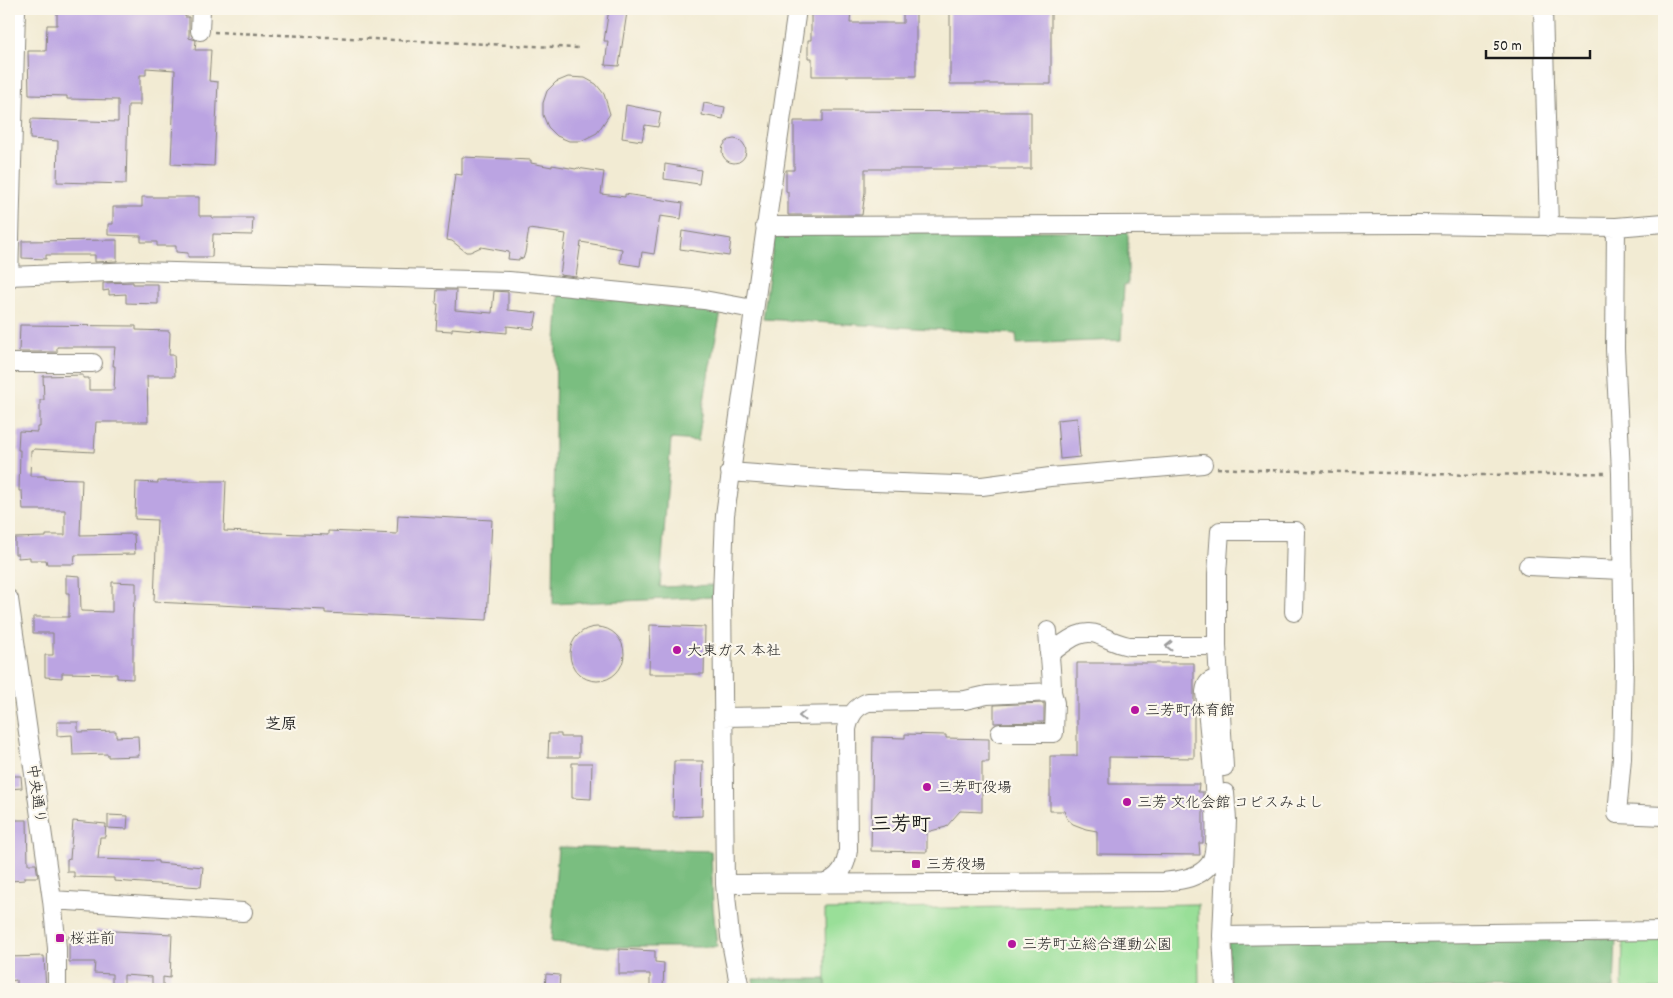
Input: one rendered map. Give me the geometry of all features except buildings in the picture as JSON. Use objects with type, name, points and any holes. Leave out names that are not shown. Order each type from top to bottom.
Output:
[{"type":"street","points":[[16,9],[12,35],[9,277],[136,271],[510,281],[704,300],[753,309]]},
{"type":"street","points":[[200,31],[201,9]]},
{"type":"street","points":[[740,989],[730,938],[725,884],[722,595],[725,515],[797,9]]},
{"type":"street","points":[[1543,9],[1549,227]]},
{"type":"street","points":[[765,226],[1419,224],[1616,227],[1664,223]]},
{"type":"street","points":[[1616,227],[1615,349],[1622,473],[1624,666],[1617,814],[1664,816]]},
{"type":"street","points":[[9,363],[93,363]]},
{"type":"street","points":[[730,472],[848,481],[982,486],[1050,477],[1204,464]]},
{"type":"street","points":[[1224,989],[1222,936],[1227,820],[1218,678],[1217,574],[1220,531],[1296,531],[1294,612]]},
{"type":"street","points":[[1528,566],[1623,570]]},
{"type":"street","name":"中央通り","points":[[9,599],[12,649],[52,900],[57,989]]},
{"type":"street","points":[[1000,733],[1054,732],[1055,703],[1052,692],[1048,631]]},
{"type":"street","points":[[1049,654],[1078,634],[1084,633],[1092,633],[1116,644],[1129,646],[1218,653]]},
{"type":"street","points":[[725,884],[1163,882],[1182,880],[1197,875],[1214,858],[1214,789],[1205,692],[1209,682],[1218,678]]},
{"type":"street","points":[[824,884],[834,880],[843,869],[846,860],[848,842],[847,729],[851,715],[859,706],[868,702],[965,700],[987,695],[1052,692]]},
{"type":"street","points":[[723,717],[851,715]]},
{"type":"street","points":[[52,900],[243,912]]},
{"type":"street","points":[[1222,936],[1664,931]]},
{"type":"path","points":[[200,31],[578,48]]},
{"type":"path","points":[[1204,464],[1222,469],[1323,472],[1477,475],[1622,473]]},
{"type":"green space","points":[[775,231],[1128,231],[1128,285],[1124,286],[1121,340],[1017,344],[1016,334],[763,319]]},
{"type":"green space","points":[[559,294],[721,312],[708,376],[698,441],[671,439],[660,587],[714,585],[714,597],[553,604],[556,341]]},
{"type":"green space","points":[[558,847],[711,851],[717,947],[609,947],[551,942]]},
{"type":"green space","name":"三芳町立総合運動公園","points":[[1198,904],[1199,989],[826,989],[825,910]]},
{"type":"green space","points":[[1623,937],[1664,937],[1664,989],[1622,989]]},
{"type":"green space","points":[[1616,938],[1614,989],[1230,989],[1228,940]]},
{"type":"green space","points":[[753,979],[826,979],[826,989],[755,989]]},
{"type":"place","name":"大東ガス 本社","points":[[677,650]]},
{"type":"place","name":"三芳町体育館","points":[[1135,710]]},
{"type":"place","name":"三芳町役場","points":[[927,787]]},
{"type":"place","name":"三芳 文化会館 コピスみよし","points":[[1127,802]]},
{"type":"place","name":"三芳役場","points":[[916,864]]},
{"type":"place","name":"桜荘前","points":[[60,938]]},
{"type":"place","name":"三芳町立総合運動公園","points":[[1012,944]]},
{"type":"district","name":"芝原","points":[[281,723]]},
{"type":"district","name":"三芳町","points":[[901,823]]}]
